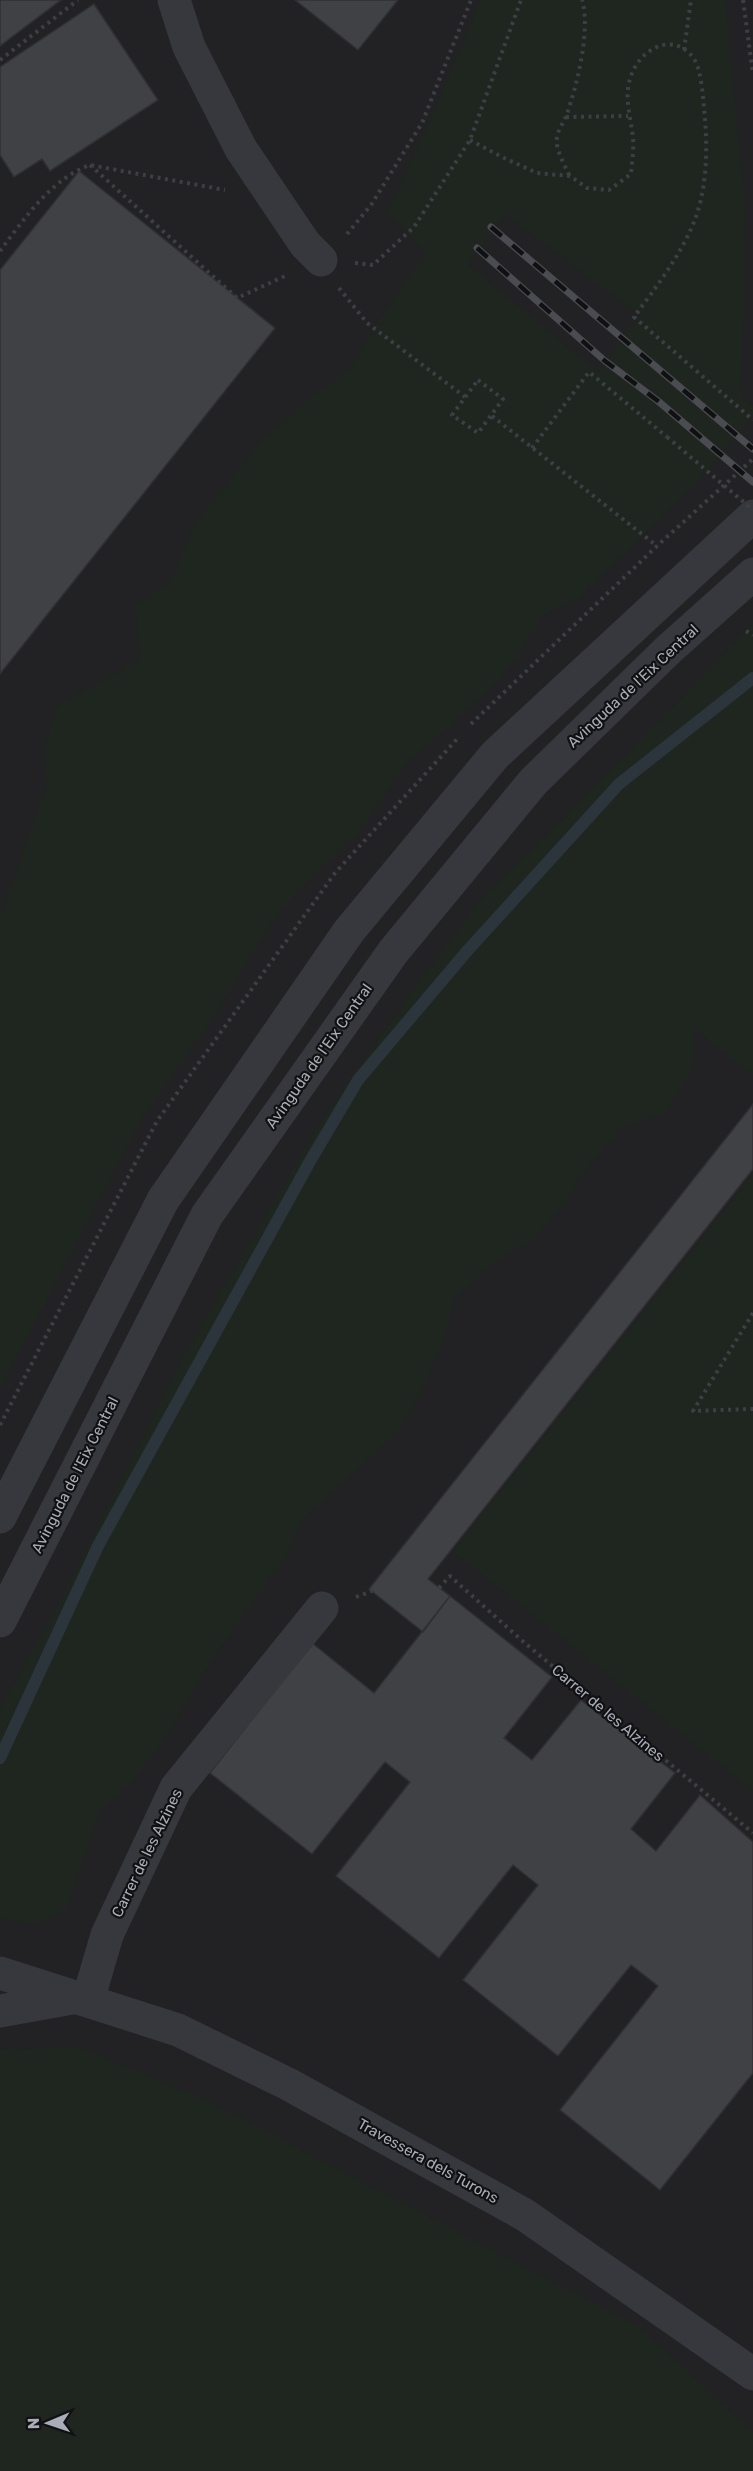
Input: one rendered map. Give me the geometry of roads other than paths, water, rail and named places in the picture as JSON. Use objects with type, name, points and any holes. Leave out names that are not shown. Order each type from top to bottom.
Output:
[{"type":"street","points":[[174,0],[189,47],[241,149],[305,244],[321,260]]},
{"type":"street","points":[[0,1517],[163,1200],[350,931],[495,755],[638,620],[691,576],[753,516]]},
{"type":"street","name":"Avinguda de l'Eix Central","points":[[0,1621],[207,1215],[393,952],[533,782],[668,650],[753,574]]},
{"type":"street","name":"Carrer de les Alzines","points":[[83,1998],[108,1935],[176,1788],[322,1608]]},
{"type":"street","name":"Travessera dels Turons","points":[[0,1973],[178,2030],[288,2084],[525,2215],[753,2374]]},
{"type":"street","name":"Travessera dels Turons","points":[[0,2011],[83,1998]]},
{"type":"waterway","points":[[0,1758],[98,1546],[309,1163],[358,1080],[468,950],[619,784],[753,678]]},
{"type":"railway","points":[[491,227],[753,449]]},
{"type":"railway","points":[[477,248],[605,361],[658,401],[753,482]]}]
